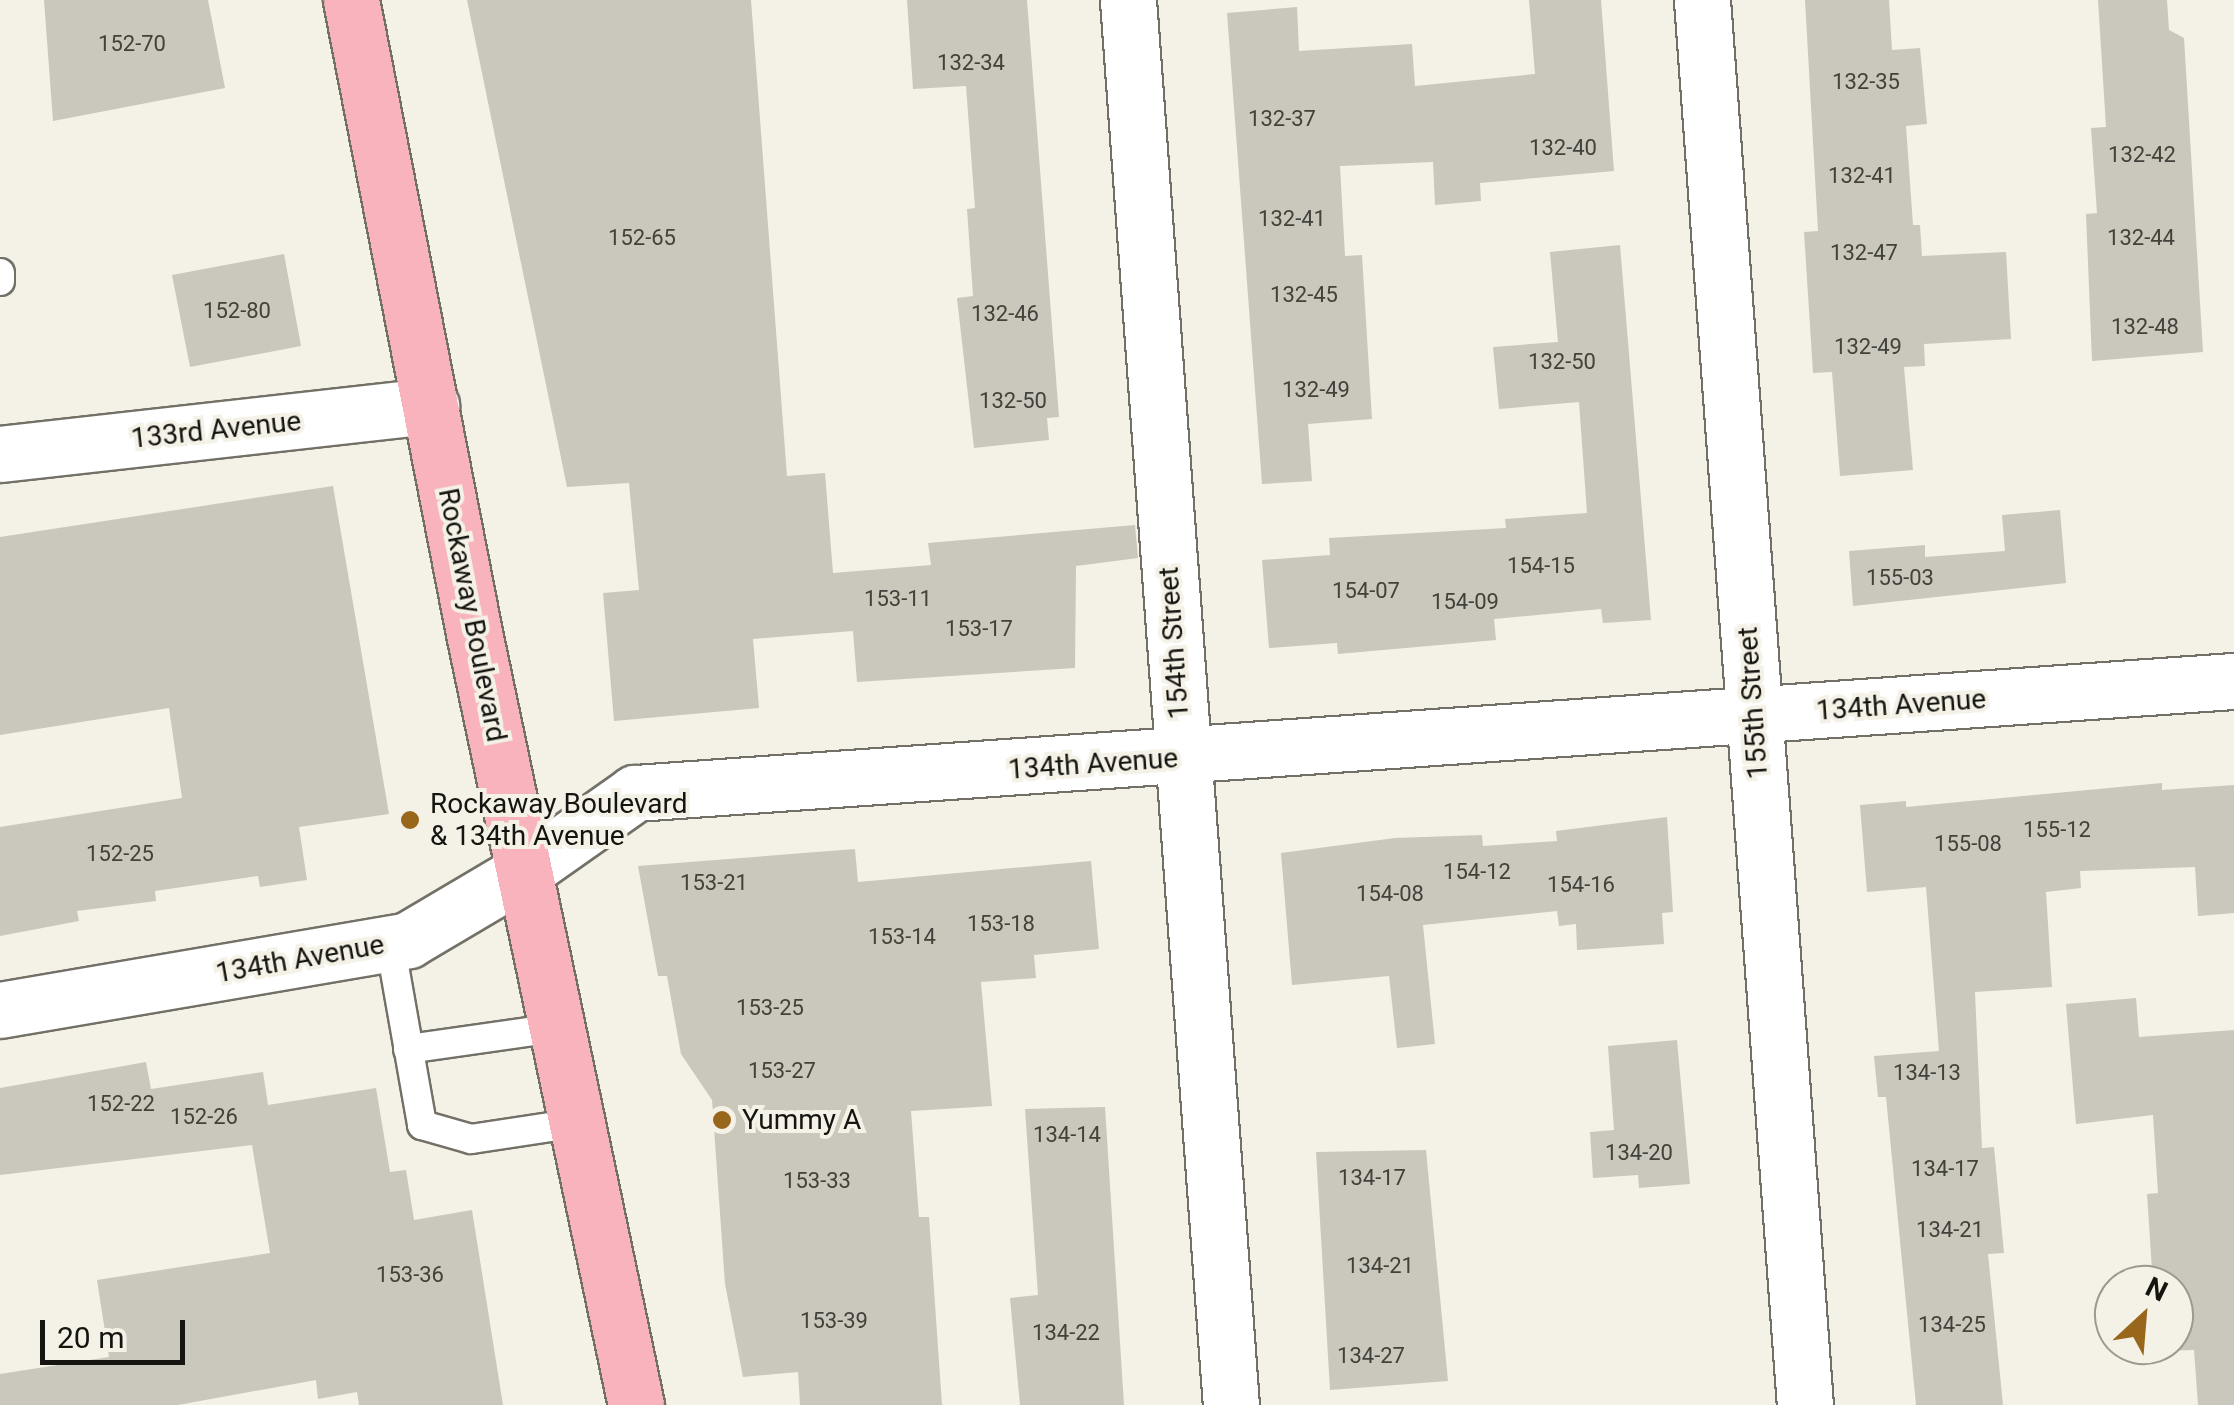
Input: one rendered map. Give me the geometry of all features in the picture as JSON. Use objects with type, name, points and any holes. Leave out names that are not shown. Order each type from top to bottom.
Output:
[{"type":"main road","name":"Rockaway Boulevard","points":[[352,0],[523,872],[636,1405]]},
{"type":"street","name":"154th Street","points":[[1128,0],[1231,1405]]},
{"type":"street","name":"155th Street","points":[[1702,0],[1805,1405]]},
{"type":"street","name":"133rd Avenue","points":[[0,454],[431,406]]},
{"type":"street","name":"134th Avenue","points":[[0,1010],[408,940],[523,872],[635,793],[1183,758],[2234,680]]},
{"type":"lane","points":[[0,273],[0,281]]},
{"type":"lane","points":[[390,943],[422,1125],[471,1138],[577,1123]]},
{"type":"lane","points":[[408,1049],[556,1028]]},
{"type":"building","points":[[44,0],[208,0],[225,88],[53,121]]},
{"type":"building","points":[[467,0],[751,0],[787,476],[825,473],[833,573],[931,565],[928,543],[1135,525],[1138,558],[1076,566],[1075,668],[857,682],[853,631],[753,639],[759,708],[614,721],[603,593],[639,590],[629,483],[567,487]]},
{"type":"building","points":[[907,0],[1027,0],[1059,417],[1047,418],[1049,440],[974,448],[957,298],[973,296],[967,209],[975,208],[966,86],[913,89]]},
{"type":"building","points":[[1529,0],[1601,0],[1614,171],[1480,183],[1481,201],[1435,205],[1433,162],[1340,166],[1345,256],[1362,255],[1372,419],[1308,424],[1312,481],[1262,484],[1227,13],[1297,7],[1299,51],[1412,44],[1415,86],[1535,74]]},
{"type":"building","points":[[1805,0],[1889,0],[1892,50],[1920,48],[1927,124],[1906,126],[1913,225],[1920,225],[1922,256],[2006,252],[2011,339],[1924,344],[1925,366],[1904,367],[1913,470],[1840,476],[1832,372],[1813,373],[1804,232],[1818,231]]},
{"type":"building","points":[[2098,0],[2167,0],[2169,30],[2184,38],[2203,352],[2092,361],[2086,214],[2097,213],[2091,128],[2106,127]]},
{"type":"building","points":[[1620,245],[1651,620],[1603,623],[1601,609],[1494,619],[1496,640],[1338,654],[1337,643],[1269,648],[1262,560],[1330,555],[1329,538],[1506,528],[1505,519],[1587,513],[1579,402],[1499,409],[1493,347],[1558,342],[1550,252]]},
{"type":"building","points":[[284,254],[301,346],[190,367],[172,275]]},
{"type":"building","points":[[333,486],[389,814],[299,827],[307,880],[260,887],[258,876],[155,891],[156,901],[77,911],[79,921],[0,936],[0,827],[182,798],[169,708],[0,735],[0,537]]},
{"type":"building","points":[[2060,510],[2066,583],[1853,606],[1849,551],[1925,545],[1925,557],[2005,551],[2002,515]]},
{"type":"building","points":[[2162,783],[2162,790],[2234,785],[2234,913],[2198,916],[2195,867],[2080,871],[2081,888],[2046,892],[2052,987],[1975,992],[1982,1148],[1994,1147],[2004,1253],[1988,1254],[2003,1405],[1916,1405],[1886,1097],[1878,1097],[1874,1056],[1939,1051],[1926,887],[1867,892],[1860,805],[1906,801],[1906,807]]},
{"type":"building","points":[[1667,817],[1673,912],[1662,913],[1664,944],[1577,950],[1576,924],[1559,926],[1557,911],[1423,925],[1435,1044],[1397,1048],[1389,976],[1292,985],[1281,853],[1395,838],[1482,835],[1483,846],[1557,841],[1556,831]]},
{"type":"building","points":[[855,849],[858,882],[1091,861],[1099,949],[1034,955],[1036,978],[981,982],[992,1106],[911,1111],[919,1217],[929,1217],[942,1405],[800,1405],[798,1372],[743,1377],[725,1284],[712,1100],[681,1054],[667,976],[658,976],[638,866]]},
{"type":"building","points":[[2136,998],[2139,1037],[2234,1030],[2234,1405],[2198,1405],[2194,1265],[2152,1265],[2147,1194],[2158,1193],[2153,1115],[2076,1124],[2066,1004]]},
{"type":"building","points":[[1677,1040],[1690,1184],[1639,1188],[1638,1175],[1593,1178],[1590,1132],[1614,1130],[1608,1046]]},
{"type":"building","points":[[146,1062],[151,1089],[263,1072],[268,1105],[376,1088],[390,1172],[406,1170],[414,1220],[472,1210],[503,1405],[359,1405],[357,1392],[318,1399],[316,1380],[178,1405],[0,1405],[0,1374],[109,1357],[97,1280],[270,1253],[252,1145],[0,1175],[0,1088]]},
{"type":"building","points":[[1105,1107],[1124,1405],[1020,1405],[1010,1298],[1038,1295],[1025,1109]]},
{"type":"building","points":[[1426,1150],[1448,1381],[1330,1390],[1316,1152]]},
{"type":"place","name":"Rockaway Boulevard & 134th Avenue","points":[[410,820]]},
{"type":"place","name":"Yummy A","points":[[722,1120]]}]
